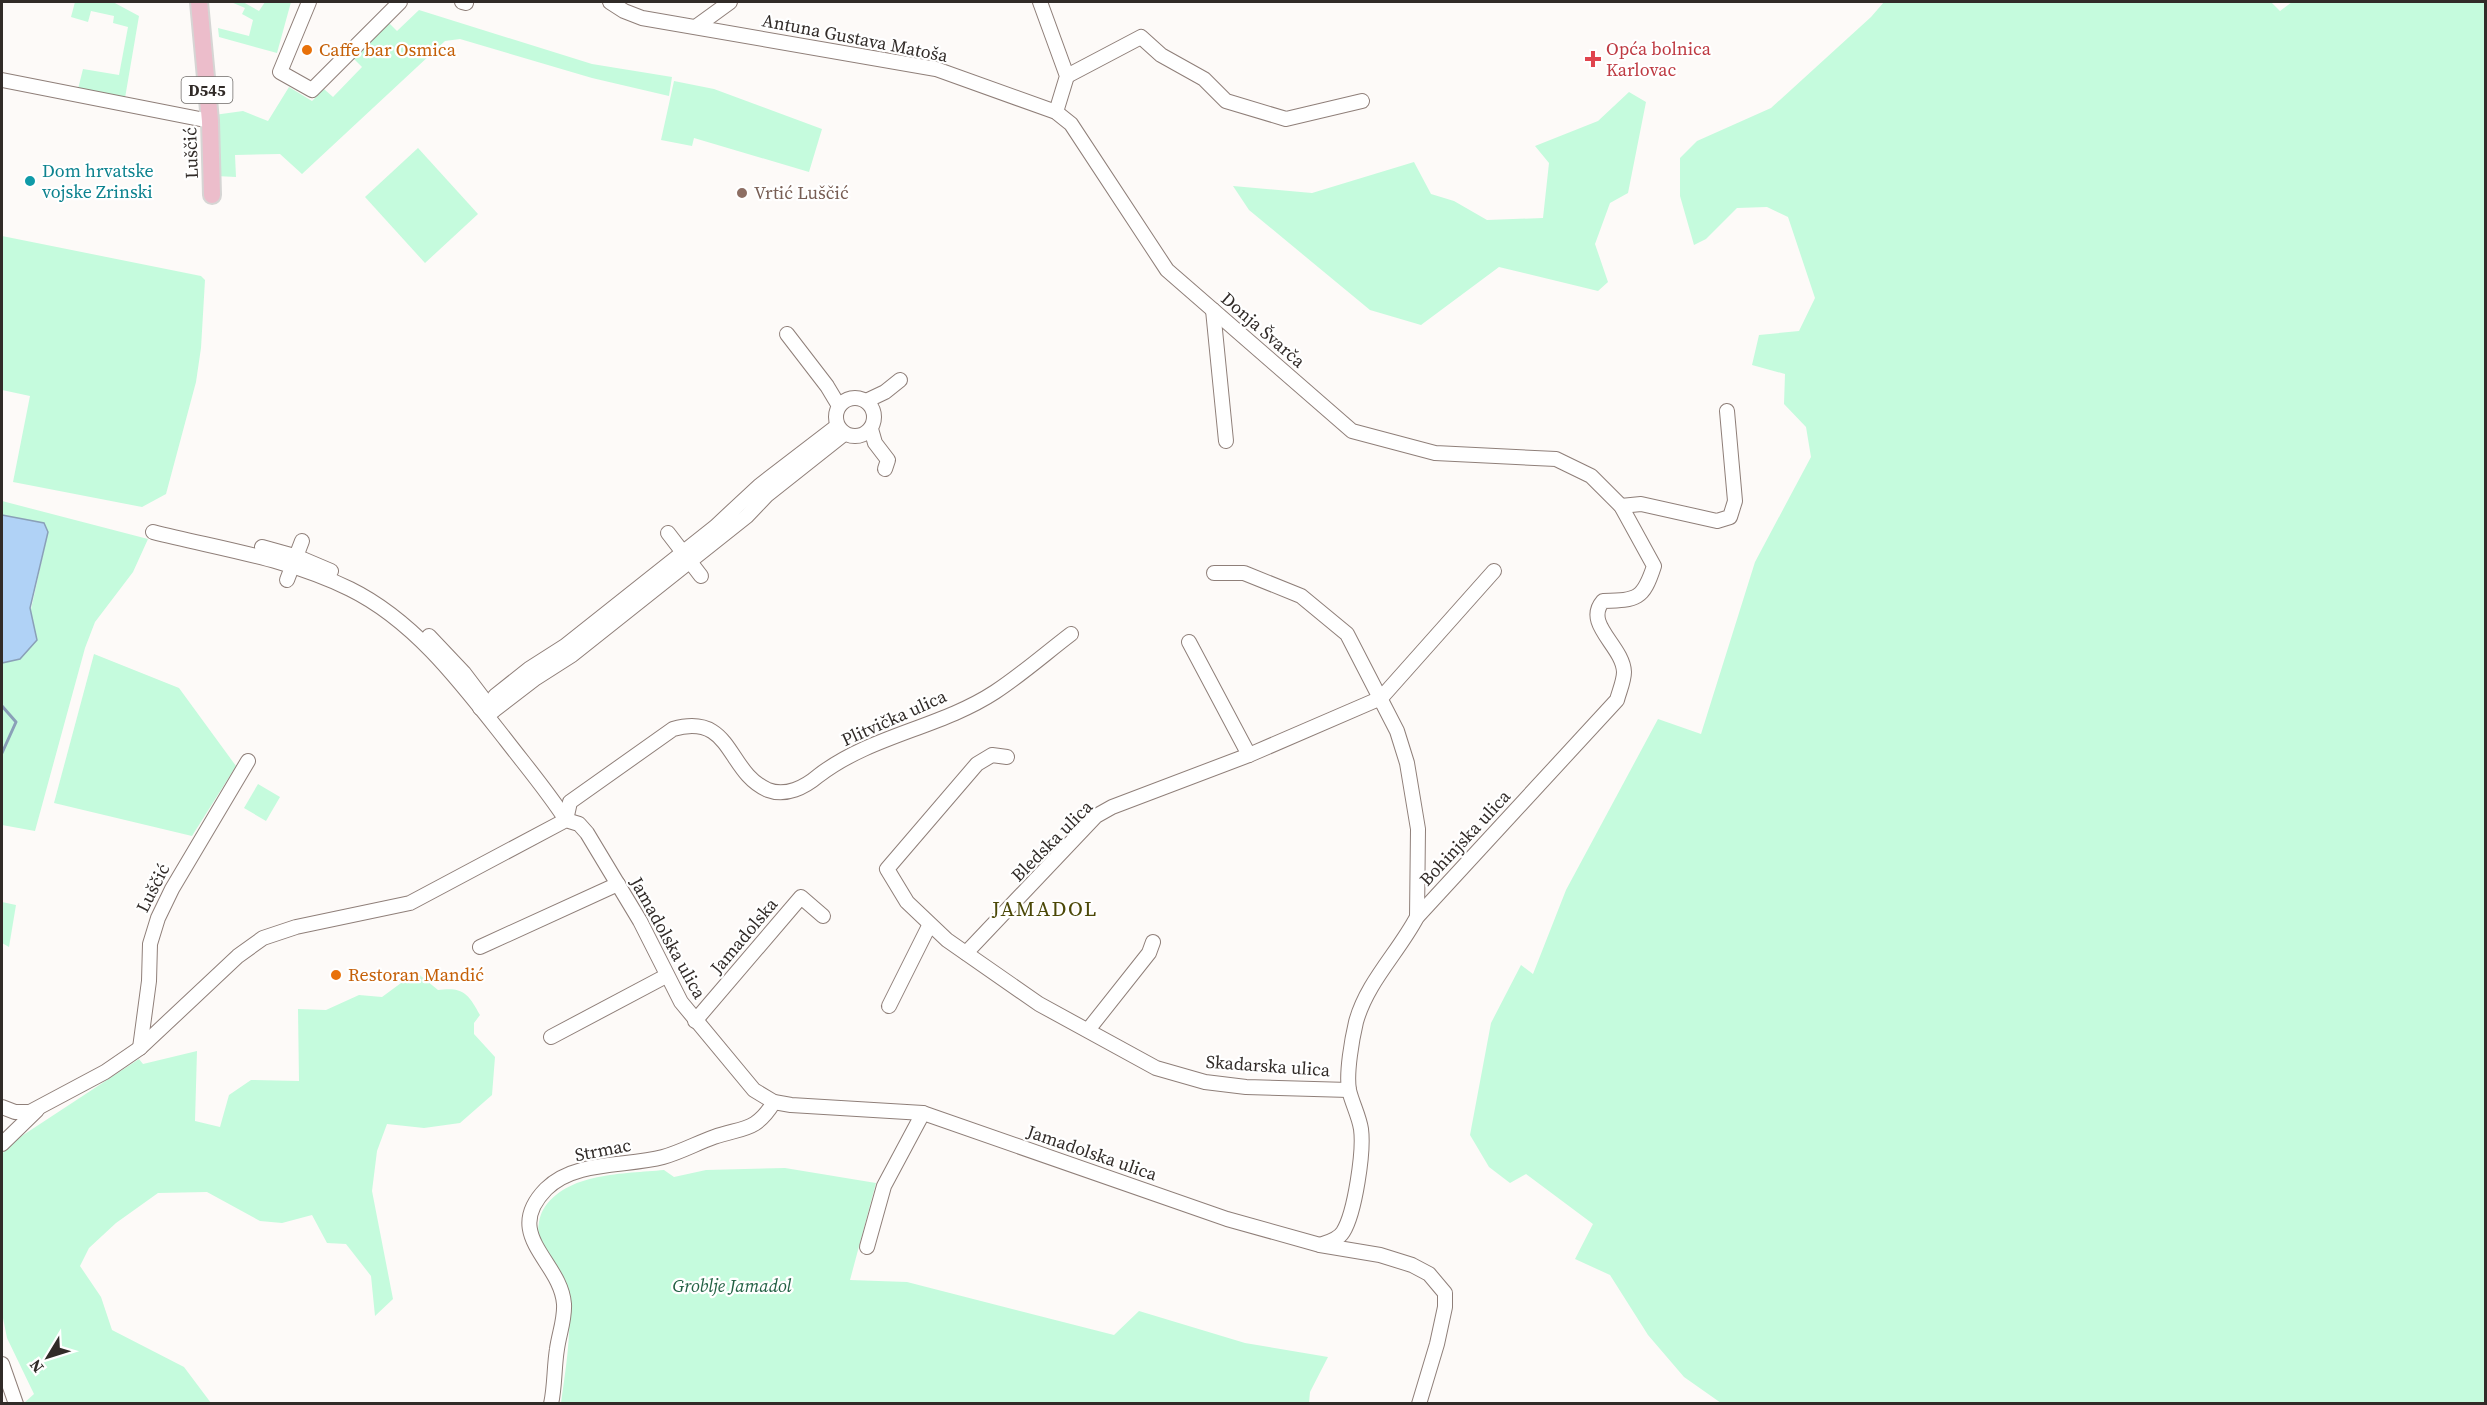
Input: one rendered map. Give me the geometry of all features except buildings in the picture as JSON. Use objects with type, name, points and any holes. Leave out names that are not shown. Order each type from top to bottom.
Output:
[{"type":"main road","name":"Luščić","points":[[199,2],[210,121],[212,195]]},
{"type":"street","points":[[309,2],[280,72],[312,90],[400,2]]},
{"type":"street","name":"Antuna Gustava Matoša","points":[[610,2],[642,18],[936,69],[1056,112]]},
{"type":"street","points":[[697,26],[730,2]]},
{"type":"street","points":[[1040,2],[1067,76],[1056,112]]},
{"type":"street","points":[[1067,76],[1141,37],[1161,54],[1204,79],[1226,101],[1286,119],[1362,101]]},
{"type":"street","points":[[2,80],[210,121]]},
{"type":"street","name":"Donja Švarča","points":[[1056,112],[1071,124],[1167,270],[1352,431],[1435,453],[1556,459],[1591,476],[1621,506]]},
{"type":"street","points":[[1213,310],[1226,441]]},
{"type":"street","points":[[787,334],[843,403]]},
{"type":"street","points":[[869,405],[900,380]]},
{"type":"street","points":[[857,397],[869,405],[874,420],[870,436],[856,437],[841,430],[836,414],[843,403],[857,397]]},
{"type":"street","points":[[1621,506],[1641,504],[1716,521],[1731,517],[1735,501],[1727,411]]},
{"type":"street","points":[[487,710],[572,655],[686,556],[841,430]]},
{"type":"street","points":[[870,436],[888,460],[885,469]]},
{"type":"street","name":"Bohinjska ulica","points":[[1320,1245],[1335,1239],[1343,1232],[1356,1188],[1362,1148],[1361,1128],[1349,1090],[1352,1045],[1366,994],[1382,969],[1401,947],[1417,917],[1617,700],[1624,672],[1618,652],[1596,620],[1596,609],[1603,601],[1629,600],[1646,589],[1654,566],[1621,506]]},
{"type":"street","points":[[155,528],[296,561],[355,583],[393,605],[439,646],[480,692],[487,710]]},
{"type":"street","points":[[668,532],[701,576]]},
{"type":"street","points":[[287,580],[302,541]]},
{"type":"street","points":[[487,710],[495,696],[529,669],[565,646],[686,556]]},
{"type":"street","points":[[296,561],[352,590],[396,620],[432,652],[487,710]]},
{"type":"street","name":"Bledska ulica","points":[[966,953],[1029,890],[1096,816],[1112,807],[1249,755],[1381,698],[1494,571]]},
{"type":"street","points":[[1214,573],[1245,573],[1301,596],[1347,634],[1397,731],[1413,796],[1418,829],[1417,917]]},
{"type":"street","name":"Plitvička ulica","points":[[566,820],[570,802],[673,729],[692,723],[714,732],[749,775],[768,790],[802,789],[856,752],[886,738],[926,725],[994,693],[1071,634]]},
{"type":"street","points":[[1189,642],[1249,755]]},
{"type":"street","points":[[480,692],[495,696]]},
{"type":"street","name":"Jamadolska ulica","points":[[487,710],[502,735],[566,820],[579,824],[587,833],[640,921],[666,976],[696,1022],[754,1090],[774,1102],[923,1113],[1227,1219],[1320,1245],[1380,1255],[1412,1265],[1429,1274],[1445,1293],[1445,1307],[1437,1344],[1419,1404]]},
{"type":"street","name":"Skadarska ulica","points":[[1007,757],[992,755],[977,764],[887,869],[907,902],[929,926],[1039,1004],[1156,1068],[1205,1082],[1246,1087],[1349,1090]]},
{"type":"street","name":"Luščić","points":[[140,1048],[149,981],[150,944],[158,918],[172,889],[248,761]]},
{"type":"street","points":[[2,1144],[40,1108],[140,1048],[238,956],[263,938],[296,927],[372,913],[410,903],[566,820]]},
{"type":"street","points":[[480,947],[618,884]]},
{"type":"street","name":"Jamadolska","points":[[696,1022],[801,897],[824,916]]},
{"type":"street","points":[[889,1006],[929,926]]},
{"type":"street","points":[[1088,1030],[1149,954],[1153,942]]},
{"type":"street","points":[[550,1037],[666,976]]},
{"type":"street","name":"Strmac","points":[[551,1404],[564,1304],[560,1287],[536,1248],[528,1229],[533,1208],[546,1190],[562,1178],[587,1170],[662,1157],[715,1137],[753,1127],[764,1119],[774,1102]]},
{"type":"street","points":[[2,1107],[22,1113],[40,1108]]},
{"type":"street","points":[[867,1247],[884,1186],[923,1113]]},
{"type":"street","points":[[2,1364],[16,1404]]},
{"type":"green space","points":[[75,2],[113,2],[139,16],[125,98],[78,89],[83,69],[119,75],[128,27],[113,23],[114,16],[91,11],[88,22],[71,17]]},
{"type":"green space","points":[[231,2],[243,2],[259,11],[265,2],[291,2],[277,53],[219,37],[218,28],[249,36],[253,20],[242,14],[245,8]]},
{"type":"green space","points":[[1884,2],[2271,2],[2280,11],[2292,2],[2485,2],[2485,1403],[1721,1403],[1684,1377],[1648,1335],[1610,1275],[1575,1259],[1593,1224],[1526,1174],[1510,1183],[1489,1167],[1470,1135],[1491,1023],[1521,965],[1533,974],[1566,890],[1658,719],[1701,734],[1755,562],[1811,457],[1806,427],[1784,404],[1785,374],[1752,365],[1759,335],[1799,331],[1815,298],[1788,217],[1767,207],[1737,208],[1706,239],[1694,245],[1680,196],[1680,158],[1697,141],[1771,108],[1871,17]]},
{"type":"green space","points":[[419,10],[592,64],[672,77],[669,96],[592,78],[460,39],[445,41],[302,174],[280,154],[235,155],[236,177],[216,176],[214,115],[243,111],[268,121],[289,87],[312,101],[324,89],[333,97],[362,67],[354,59],[389,23],[397,31]]},
{"type":"green space","points":[[674,81],[714,89],[822,129],[809,172],[694,138],[692,146],[661,140]]},
{"type":"green space","points":[[1629,92],[1646,102],[1628,193],[1610,203],[1595,244],[1608,282],[1598,291],[1499,267],[1421,325],[1370,310],[1249,210],[1233,186],[1312,193],[1414,162],[1431,194],[1454,201],[1487,220],[1543,218],[1549,163],[1535,146],[1598,121]]},
{"type":"green space","points":[[418,148],[478,214],[425,263],[365,197]]},
{"type":"green space","points":[[2,236],[201,276],[205,280],[201,348],[196,382],[166,494],[142,507],[13,482],[30,396],[2,390]]},
{"type":"green space","points":[[2,501],[148,539],[133,572],[95,622],[85,648],[35,831],[2,825],[2,663],[20,659],[48,532],[43,523],[2,515]]},
{"type":"green space","points":[[94,654],[179,688],[236,766],[192,836],[54,803]]},
{"type":"green space","points":[[258,784],[280,797],[266,821],[244,808]]},
{"type":"green space","points":[[2,902],[16,905],[9,947],[2,943]]},
{"type":"green space","points":[[416,972],[438,990],[459,991],[472,1001],[480,1015],[474,1023],[474,1034],[495,1057],[492,1095],[460,1123],[424,1128],[387,1124],[377,1151],[372,1191],[393,1299],[375,1316],[371,1276],[346,1244],[327,1243],[312,1215],[282,1223],[260,1221],[207,1192],[158,1193],[116,1223],[89,1248],[80,1266],[101,1297],[112,1330],[184,1367],[211,1403],[24,1403],[34,1394],[7,1338],[2,1313],[2,1154],[11,1143],[139,1059],[143,1064],[197,1051],[195,1121],[220,1127],[229,1095],[251,1080],[299,1081],[298,1009],[326,1010],[359,995],[382,997]]},
{"type":"green space","name":"Groblje Jamadol","points":[[785,1168],[876,1183],[850,1280],[907,1282],[1114,1335],[1139,1311],[1245,1343],[1328,1357],[1310,1392],[1309,1403],[561,1403],[567,1361],[569,1303],[562,1275],[542,1244],[538,1231],[543,1210],[553,1198],[566,1188],[581,1182],[614,1174],[664,1170],[674,1177],[706,1170]]},
{"type":"water","points":[[2,515],[44,523],[48,532],[30,608],[37,640],[20,659],[2,663]]},
{"type":"waterway","points":[[2,706],[16,722],[2,753]]},
{"type":"place","name":"Caffe bar Osmica","points":[[307,50]]},
{"type":"place","name":"Opća bolnica Karlovac","points":[[1593,59]]},
{"type":"place","name":"Dom hrvatske vojske Zrinski","points":[[30,181]]},
{"type":"place","name":"Vrtić Luščić","points":[[742,193]]},
{"type":"place","name":"Restoran Mandić","points":[[336,975]]},
{"type":"district","name":"JAMADOL","points":[[1045,909]]}]
